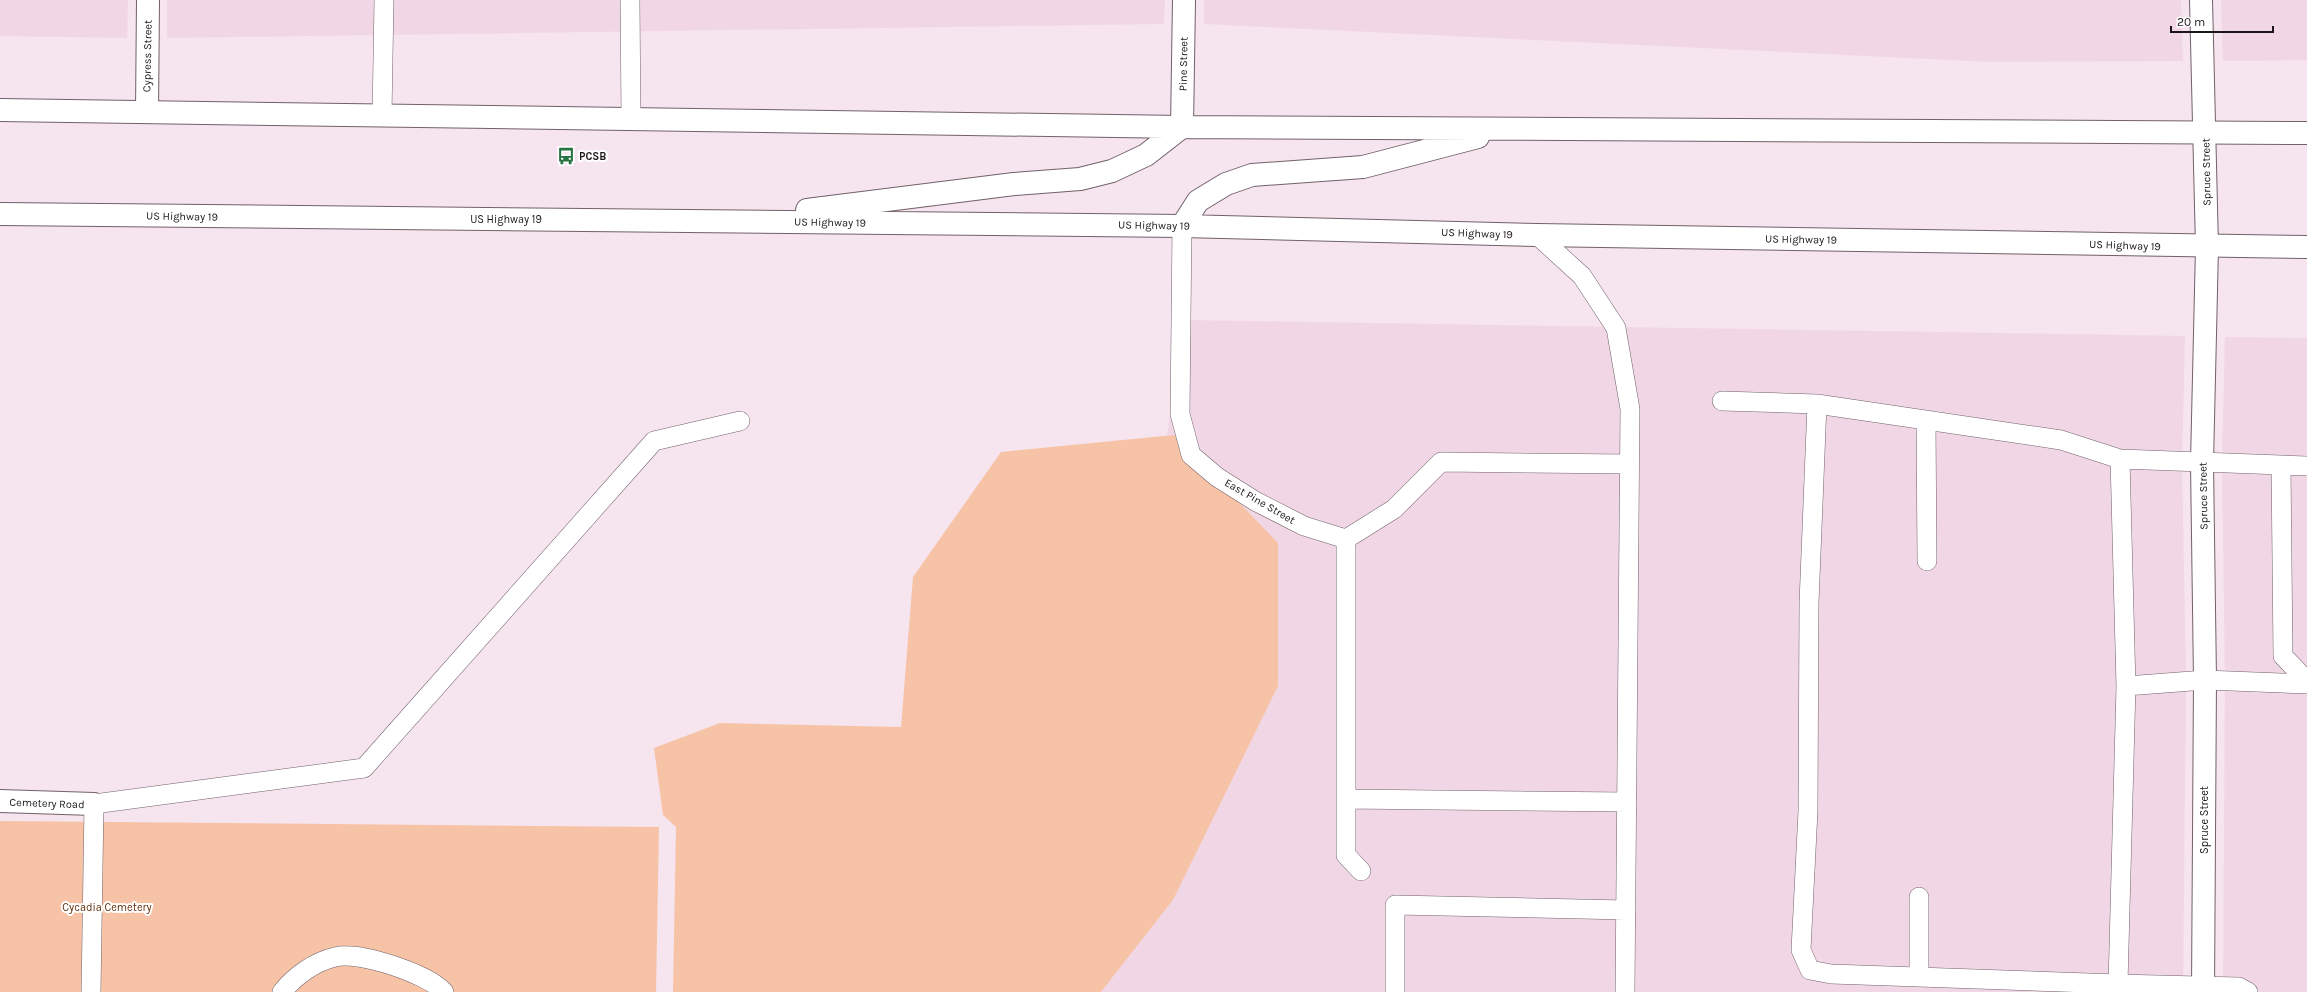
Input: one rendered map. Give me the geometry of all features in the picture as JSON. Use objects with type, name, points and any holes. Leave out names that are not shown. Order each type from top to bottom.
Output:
[{"type":"main road","name":"Cypress Street","points":[[146,112],[148,0]]},
{"type":"main road","name":"Pine Street","points":[[1182,127],[1184,0]]},
{"type":"main road","name":"Spruce Street","points":[[2201,0],[2206,132],[2207,247],[2202,462],[2206,680],[2203,989]]},
{"type":"main road","points":[[0,110],[1182,127],[2307,133]]},
{"type":"main road","points":[[724,221],[1014,184],[1080,179],[1112,171],[1146,155],[1182,127]]},
{"type":"main road","points":[[1182,226],[1198,201],[1226,184],[1252,175],[1363,167],[1507,129]]},
{"type":"main road","name":"US Highway 19","points":[[0,214],[1182,226],[1537,235],[1994,241],[2207,247],[2307,247]]},
{"type":"main road","name":"Cemetery Road","points":[[0,801],[94,804]]},
{"type":"lane","points":[[382,116],[384,0]]},
{"type":"lane","points":[[630,0],[631,119]]},
{"type":"lane","name":"East Pine Street","points":[[1182,226],[1180,414],[1191,455],[1217,476],[1255,501],[1304,526],[1346,539]]},
{"type":"lane","points":[[1537,235],[1582,276],[1616,328],[1630,409],[1625,992]]},
{"type":"lane","points":[[1722,401],[1817,404],[2061,440],[2120,459],[2307,466]]},
{"type":"lane","points":[[1817,404],[1809,603],[1808,811],[1801,950],[1810,970],[1831,974],[2118,984],[2203,989],[2239,987],[2248,992]]},
{"type":"lane","points":[[1926,420],[1927,561]]},
{"type":"lane","points":[[91,992],[94,804],[364,768],[654,440],[740,421]]},
{"type":"lane","points":[[2118,984],[2126,686],[2120,459]]},
{"type":"lane","points":[[1361,871],[1346,855],[1346,539],[1394,509],[1441,462],[1630,464]]},
{"type":"lane","points":[[2281,465],[2283,656],[2307,683]]},
{"type":"lane","points":[[2126,686],[2206,680],[2307,683]]},
{"type":"lane","points":[[1347,798],[1627,802]]},
{"type":"lane","points":[[1919,897],[1919,977]]},
{"type":"lane","points":[[1395,992],[1392,902],[1626,910]]},
{"type":"lane","points":[[282,992],[294,978],[306,970],[336,957],[395,966],[423,978],[444,992]]},
{"type":"shaded area","points":[[0,0],[128,0],[127,38],[0,36]]},
{"type":"shaded area","points":[[167,0],[1165,0],[1164,24],[167,38]]},
{"type":"shaded area","points":[[1204,0],[2181,0],[2183,61],[1991,62],[1204,24]]},
{"type":"shaded area","points":[[2221,0],[2307,0],[2307,60],[2223,61]]},
{"type":"shaded area","points":[[1184,320],[2185,336],[2182,463],[2186,680],[2183,992],[1101,992],[1173,900],[1185,875],[1174,435],[1167,435]]},
{"type":"shaded area","points":[[2225,337],[2307,338],[2307,992],[2223,992],[2225,680],[2222,462]]},
{"type":"green space","points":[[1174,435],[1278,543],[1278,686],[1173,900],[1101,992],[673,992],[676,827],[663,815],[654,748],[720,723],[901,727],[913,577],[1001,452]]},
{"type":"green space","name":"Cycadia Cemetery","points":[[0,821],[659,827],[656,992],[0,992]]},
{"type":"place","name":"PCSB","points":[[566,156]]}]
